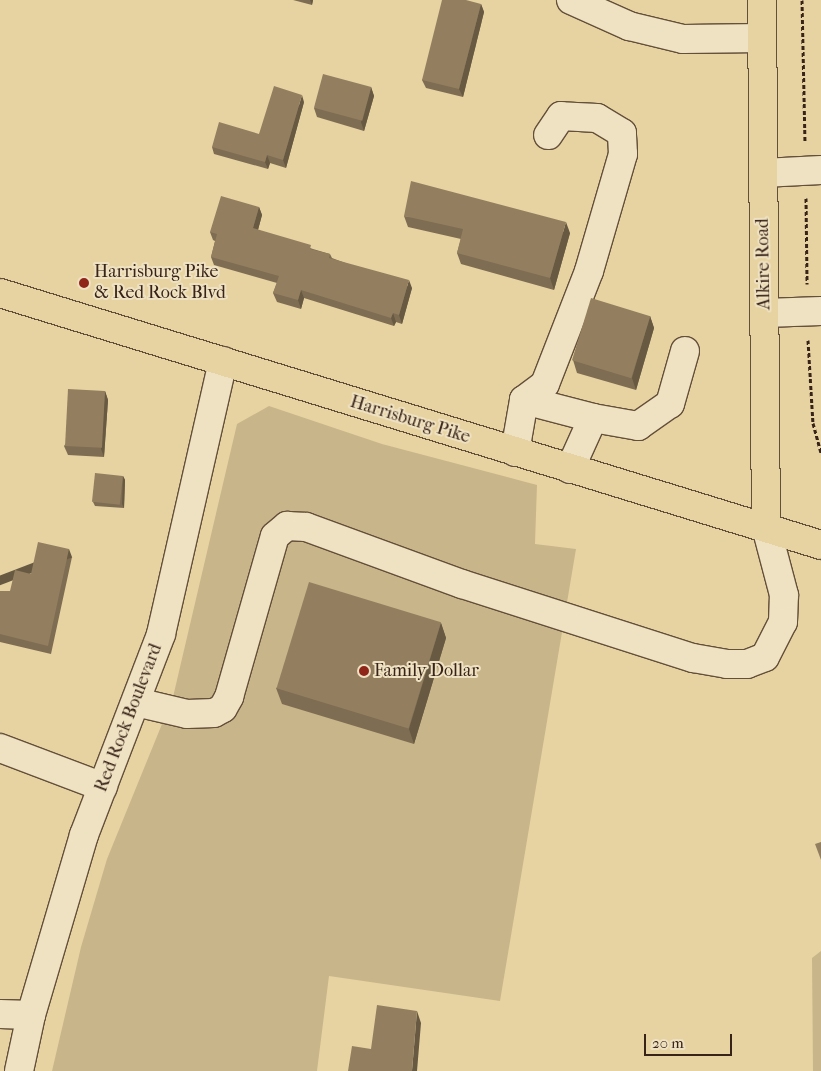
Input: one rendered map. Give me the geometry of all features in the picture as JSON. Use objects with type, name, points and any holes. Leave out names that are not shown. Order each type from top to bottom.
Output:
[{"type":"main road","name":"Alkire Road","points":[[762,0],[766,527]]},
{"type":"main road","name":"Harrisburg Pike","points":[[0,293],[821,545]]},
{"type":"street","points":[[571,0],[629,26],[683,39],[762,38]]},
{"type":"street","points":[[516,452],[524,400],[545,384],[589,271],[623,154],[622,133],[598,118],[560,116],[548,136]]},
{"type":"street","points":[[763,173],[813,171]]},
{"type":"street","points":[[765,313],[814,312]]},
{"type":"street","points":[[524,400],[593,418],[638,426],[670,404],[685,351]]},
{"type":"street","name":"Red Rock Boulevard","points":[[19,1071],[31,1016],[84,835],[161,634],[223,360]]},
{"type":"street","points":[[570,469],[593,418]]},
{"type":"street","points":[[136,702],[187,714],[214,713],[223,708],[229,697],[275,536],[287,526],[306,527],[462,584],[693,658],[727,664],[747,664],[765,657],[783,622],[784,595],[766,527]]},
{"type":"street","points":[[0,748],[103,787]]},
{"type":"street","points":[[0,1014],[31,1016]]},
{"type":"path","points":[[802,0],[813,171],[814,312],[812,422],[821,454]]},
{"type":"shaded area","points":[[269,406],[382,444],[537,485],[535,544],[576,549],[500,1001],[329,976],[317,1071],[52,1071],[81,947],[107,859],[173,697],[237,424]]},
{"type":"shaded area","points":[[821,951],[821,1071],[813,1071],[812,958]]},
{"type":"building","points":[[442,0],[466,0],[481,4],[459,89],[422,80]]},
{"type":"building","points":[[323,74],[371,87],[362,121],[314,108]]},
{"type":"building","points":[[274,86],[302,95],[283,160],[267,155],[265,162],[212,147],[219,122],[259,134]]},
{"type":"building","points":[[411,181],[566,222],[550,278],[457,253],[463,229],[404,216]]},
{"type":"building","points":[[221,196],[259,207],[253,228],[311,245],[310,249],[330,254],[329,258],[409,280],[399,315],[393,313],[391,318],[301,290],[298,300],[273,293],[279,276],[211,257],[217,234],[210,232]]},
{"type":"building","points":[[591,298],[650,316],[631,378],[572,360]]},
{"type":"building","points":[[68,389],[105,391],[102,448],[65,446]]},
{"type":"building","points":[[95,473],[123,476],[120,505],[92,502]]},
{"type":"building","points":[[38,542],[69,549],[48,646],[0,634],[0,591],[10,591],[15,570],[31,574]]},
{"type":"building","name":"Family Dollar","points":[[309,582],[441,622],[409,728],[277,688]]},
{"type":"building","points":[[821,842],[821,860],[815,844]]},
{"type":"building","points":[[377,1005],[417,1011],[412,1071],[348,1071],[352,1046],[371,1049]]},
{"type":"place","name":"Harrisburg Pike & Red Rock Blvd","points":[[84,283]]},
{"type":"place","name":"Family Dollar","points":[[364,671]]}]
